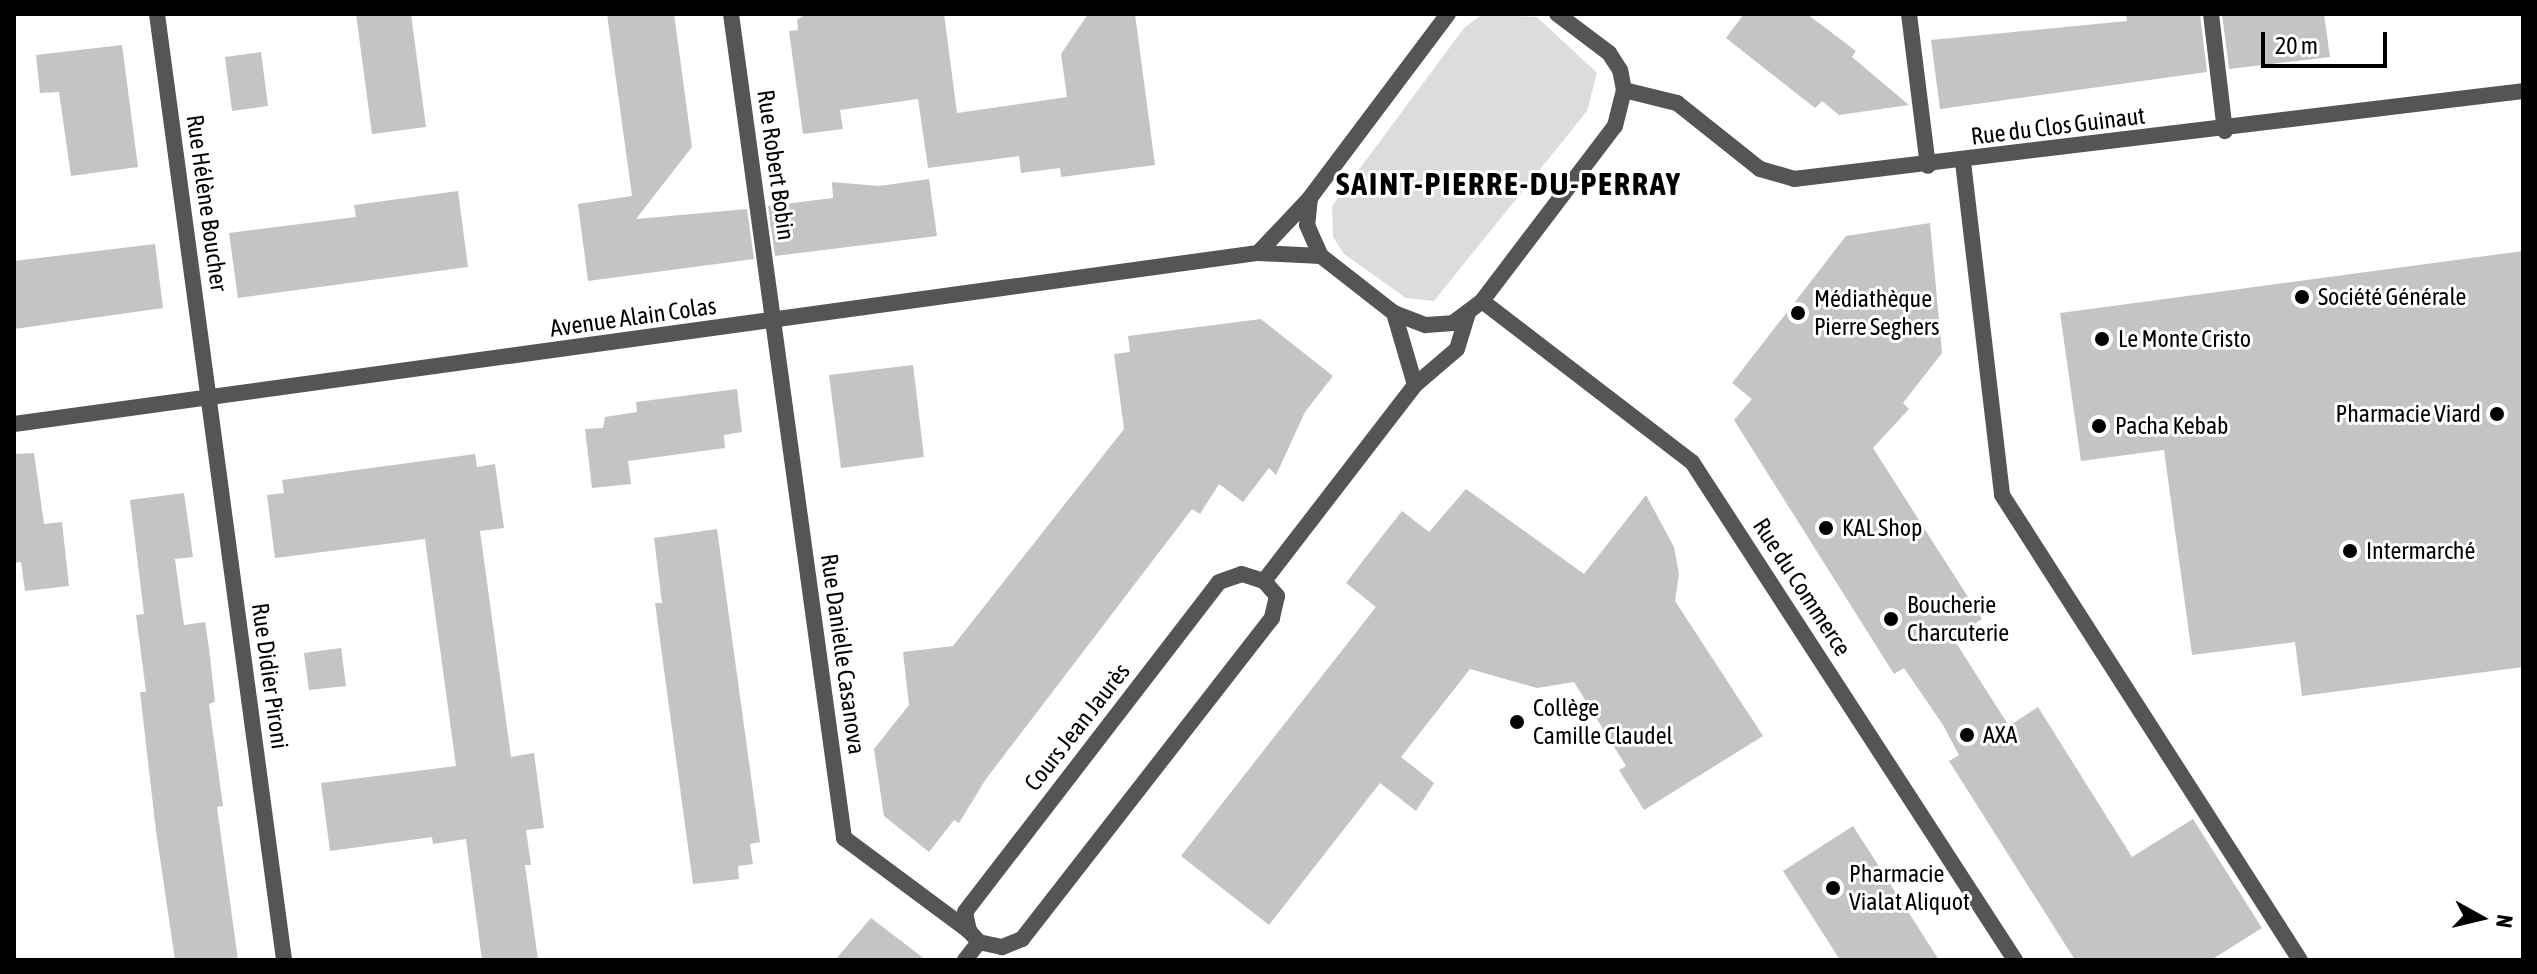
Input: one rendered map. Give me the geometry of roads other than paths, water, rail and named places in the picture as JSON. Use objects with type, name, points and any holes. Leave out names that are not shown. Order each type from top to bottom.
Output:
[{"type":"street","name":"Rue Hélène Boucher","points":[[157,14],[208,398]]},
{"type":"street","name":"Rue Robert Bobin","points":[[731,14],[775,323]]},
{"type":"street","points":[[1258,253],[1310,198],[1448,14]]},
{"type":"street","points":[[1310,198],[1307,225],[1321,256],[1394,313],[1426,325],[1453,323],[1468,314],[1482,301],[1615,126],[1624,90],[1609,53],[1557,14]]},
{"type":"street","points":[[1909,14],[1928,166]]},
{"type":"street","points":[[2211,14],[2225,131]]},
{"type":"street","name":"Rue du Clos Guinaut","points":[[1624,90],[1677,103],[1760,169],[1794,179],[2225,131],[2523,91]]},
{"type":"street","points":[[1963,162],[2002,495],[2300,960]]},
{"type":"street","name":"Avenue Alain Colas","points":[[14,424],[775,323],[1258,253],[1321,256]]},
{"type":"street","name":"Rue du Commerce","points":[[1482,301],[1692,462],[2015,960]]},
{"type":"street","points":[[1394,313],[1415,385]]},
{"type":"street","points":[[974,936],[1002,947],[1022,939],[1272,618],[1277,596],[1264,581],[1415,385],[1457,349],[1468,314]]},
{"type":"street","name":"Rue Danielle Casanova","points":[[775,323],[844,838],[974,936]]},
{"type":"street","name":"Rue Didier Pironi","points":[[208,398],[284,960]]},
{"type":"street","name":"Cours Jean Jaurès","points":[[965,960],[974,936],[965,912],[1219,582],[1242,574],[1264,581]]},
{"type":"place","name":"Société Générale","points":[[2302,297]]},
{"type":"place","name":"Médiathèque Pierre Seghers","points":[[1798,313]]},
{"type":"place","name":"Le Monte Cristo","points":[[2102,339]]},
{"type":"place","name":"Pharmacie Viard","points":[[2497,414]]},
{"type":"place","name":"Pacha Kebab","points":[[2099,426]]},
{"type":"place","name":"KAL Shop","points":[[1826,528]]},
{"type":"place","name":"Intermarché","points":[[2350,551]]},
{"type":"place","name":"Boucherie Charcuterie","points":[[1891,619]]},
{"type":"place","name":"Collège Camille Claudel","points":[[1517,722]]},
{"type":"place","name":"AXA","points":[[1967,735]]},
{"type":"place","name":"Pharmacie Vialat Aliquot","points":[[1833,888]]},
{"type":"district","name":"SAINT-PIERRE-DU-PERRAY","points":[[1509,184]]}]
